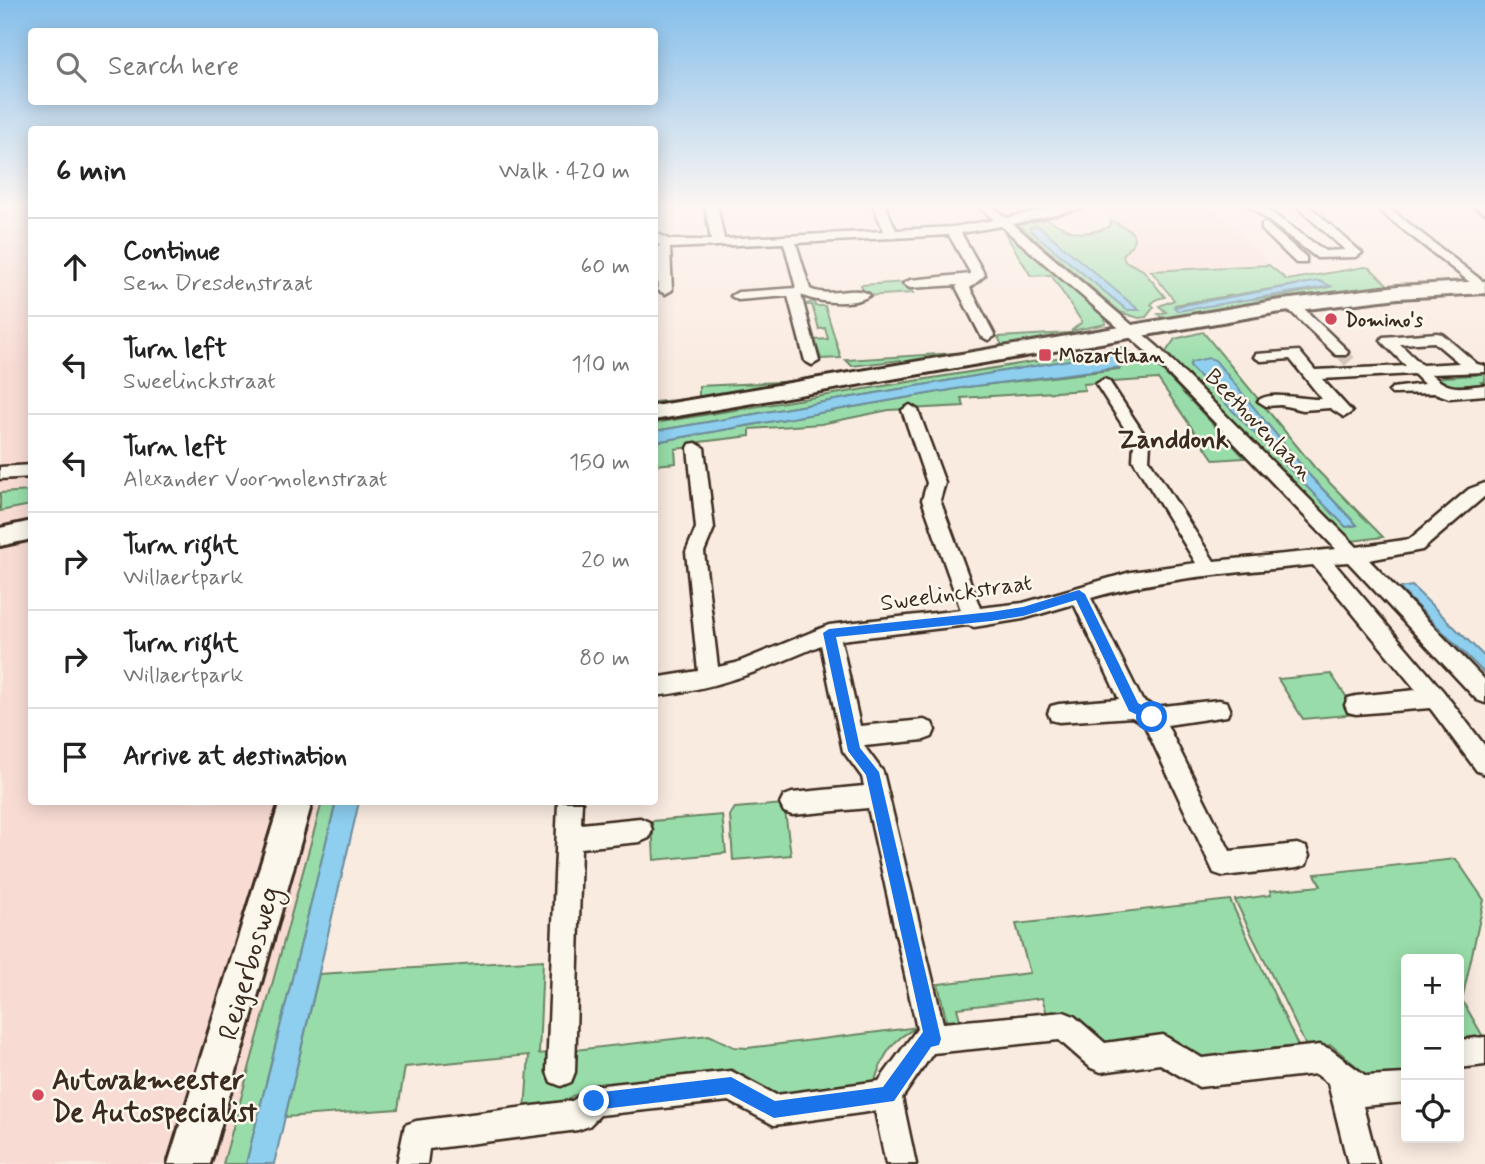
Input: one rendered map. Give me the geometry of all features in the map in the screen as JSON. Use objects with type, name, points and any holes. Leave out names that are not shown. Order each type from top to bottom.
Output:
[{"type":"street","points":[[663,259],[665,290]]},
{"type":"street","points":[[793,259],[812,360]]},
{"type":"street","points":[[969,259],[978,275],[963,287],[988,336]]},
{"type":"street","name":"Beethovenlaan","points":[[1048,259],[1133,331],[1249,446],[1485,694]]},
{"type":"street","points":[[1447,259],[1484,288]]},
{"type":"street","points":[[910,284],[972,280]]},
{"type":"street","points":[[658,412],[1292,305],[1398,292],[1484,288]]},
{"type":"street","points":[[738,296],[799,292],[824,297],[863,295]]},
{"type":"street","points":[[1292,305],[1351,362]]},
{"type":"street","points":[[1479,368],[1437,337],[1388,340],[1437,388],[1449,393],[1485,390]]},
{"type":"street","points":[[1261,356],[1294,354],[1314,375],[1320,390],[1338,407],[1303,405],[1288,400],[1266,401]]},
{"type":"street","points":[[1314,375],[1351,362],[1417,370],[1479,368]]},
{"type":"street","points":[[1104,384],[1142,443],[1142,460],[1152,480],[1209,568]]},
{"type":"street","points":[[1397,391],[1437,388]]},
{"type":"street","points":[[910,410],[936,483],[931,500],[974,619]]},
{"type":"street","points":[[696,448],[705,528],[695,552],[709,679]]},
{"type":"street","points":[[0,473],[28,471]]},
{"type":"street","name":"Sweelinckstraat","points":[[658,686],[709,679],[739,671],[829,633],[974,619],[1023,611],[1131,579],[1415,545],[1475,493],[1485,489]]},
{"type":"street","points":[[0,522],[28,517]]},
{"type":"street","points":[[0,537],[28,531]]},
{"type":"street","points":[[1318,558],[1435,698],[1485,764]]},
{"type":"street","points":[[1079,594],[1223,864],[1297,856]]},
{"type":"street","points":[[829,633],[854,751],[872,772],[933,1039]]},
{"type":"street","points":[[1356,705],[1435,698]]},
{"type":"street","points":[[1059,713],[1219,709]]},
{"type":"street","points":[[851,737],[924,730]]},
{"type":"street","points":[[792,804],[878,796]]},
{"type":"street","name":"Reigerbosweg","points":[[189,1164],[295,805]]},
{"type":"street","points":[[561,1072],[570,805]]},
{"type":"street","points":[[569,837],[640,830]]},
{"type":"street","points":[[901,1164],[887,1095],[926,1039],[1064,1026],[1101,1058],[1163,1049],[1199,1073],[1320,1059],[1362,1091],[1401,1088]]},
{"type":"street","points":[[1464,1053],[1485,1051]]},
{"type":"street","points":[[1341,1076],[1363,1164]]},
{"type":"street","points":[[414,1150],[579,1115],[594,1101],[731,1086],[774,1110],[887,1095]]},
{"type":"shaded area","points":[[0,259],[28,259],[28,805],[339,805],[242,1164],[0,1164]]},
{"type":"shaded area","points":[[1124,259],[1264,259],[1268,263],[1143,270]]},
{"type":"green space","points":[[1021,259],[1038,259],[1104,315],[1106,324],[1071,331],[1082,322],[1051,275],[1031,276]]},
{"type":"green space","points":[[1058,259],[1066,259],[1127,310],[1139,310],[1071,259],[1124,259],[1143,270],[1165,297],[1151,304],[1154,307],[1146,317],[1139,318],[1120,312]]},
{"type":"green space","points":[[1269,265],[1287,280],[1365,267],[1370,268],[1390,287],[1163,319],[1158,314],[1166,312],[1159,306],[1174,300],[1151,271]],"holes":[[[1319,281],[1329,287],[1276,297],[1174,305]]]},
{"type":"green space","points":[[908,282],[913,293],[865,296],[861,285]]},
{"type":"green space","points":[[814,301],[815,306],[825,306],[841,358],[821,359],[815,340],[828,339],[825,328],[819,329],[812,305],[804,305]]},
{"type":"green space","points":[[1085,332],[1004,349],[998,337]]},
{"type":"green space","points":[[1203,332],[1315,468],[1383,537],[1352,541],[1340,532],[1166,352],[1175,339]],"holes":[[[1189,364],[1311,477],[1357,525],[1346,527]]]},
{"type":"green space","points":[[1124,347],[1142,364],[1154,362],[1245,458],[1214,460],[1158,379],[1083,384],[1085,390],[961,398],[964,406],[889,410],[821,424],[750,429],[750,436],[700,442],[700,446],[675,449],[676,463],[658,465],[658,441],[967,387],[1119,369],[1111,354],[658,430],[658,423]]},
{"type":"green space","points":[[1001,350],[903,364],[901,360],[852,366],[846,360]]},
{"type":"green space","points":[[1471,370],[1485,373],[1485,382],[1481,382],[1484,386],[1447,390],[1430,378],[1476,375]]},
{"type":"green space","points":[[822,380],[658,408],[658,402],[699,398],[699,386]]},
{"type":"green space","points":[[28,491],[28,506],[0,511],[0,493]]},
{"type":"green space","points":[[1331,674],[1358,714],[1303,719],[1278,679]]},
{"type":"green space","points":[[784,804],[791,855],[733,860],[730,815],[735,808]]},
{"type":"green space","points":[[321,805],[335,805],[246,1164],[223,1164]]},
{"type":"green space","points":[[722,815],[726,853],[654,860],[652,821]]},
{"type":"green space","points":[[1456,859],[1484,900],[1464,991],[1464,954],[1401,954],[1401,1083],[1380,1086],[1331,1045],[1307,1048],[1235,900],[1271,895],[1270,891],[1321,886],[1315,874]]},
{"type":"green space","points":[[1230,900],[1299,1048],[1196,1060],[1102,1044],[1048,1016],[1042,998],[957,1008],[962,1027],[948,1028],[938,984],[1030,973],[1016,924]]},
{"type":"green space","points":[[543,960],[539,1054],[709,1035],[734,1047],[747,1048],[919,1027],[902,1036],[889,1049],[874,1083],[764,1102],[706,1082],[583,1093],[572,1096],[560,1107],[525,1110],[529,1055],[405,1067],[398,1109],[285,1117],[319,974]]},
{"type":"green space","points":[[1464,1003],[1485,1040],[1464,1043]]},
{"type":"water","points":[[1066,259],[1078,259],[1139,310],[1127,310]]},
{"type":"water","points":[[1319,281],[1331,286],[1178,311],[1174,307]]},
{"type":"water","points":[[1098,355],[1115,355],[1122,367],[967,387],[658,441],[658,430]]},
{"type":"water","points":[[1209,358],[1215,360],[1311,477],[1357,525],[1346,527],[1190,367],[1191,362]]},
{"type":"water","points":[[1412,586],[1485,657],[1485,674],[1399,588]]},
{"type":"water","points":[[335,805],[358,805],[274,1164],[246,1164]]},
{"type":"tunnel","points":[[1341,352],[1350,362]]},
{"type":"place","name":"Domino's","points":[[1331,319]]},
{"type":"place","name":"Mozartlaan","points":[[1045,355]]},
{"type":"place","name":"Autovakmeester De Autospecialist","points":[[38,1095]]},
{"type":"district","name":"Zanddonk","points":[[1173,439]]},
{"type":"route","points":[[594,1101],[731,1086],[774,1110],[887,1095],[926,1039],[933,1039],[872,772],[854,751],[829,633],[991,617],[1023,611],[1079,594],[1133,707],[1152,717]]}]
